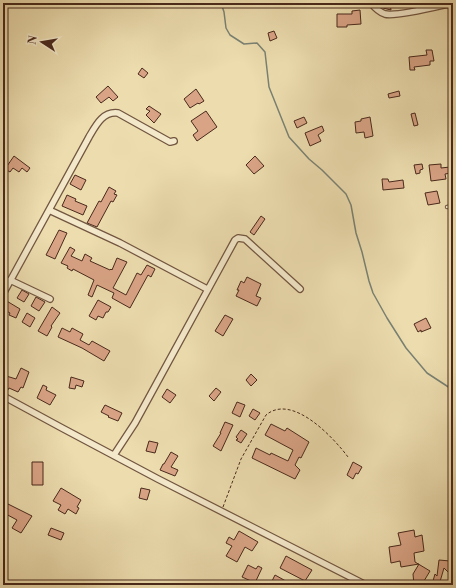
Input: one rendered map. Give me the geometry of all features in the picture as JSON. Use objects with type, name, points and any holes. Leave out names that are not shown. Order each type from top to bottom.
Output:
[{"type":"street","points":[[371,3],[375,9],[392,15],[453,3]]},
{"type":"street","points":[[3,294],[99,121],[109,113],[118,113],[170,142],[174,141]]},
{"type":"street","points":[[49,210],[208,289]]},
{"type":"street","points":[[114,455],[135,423],[235,240],[238,238],[245,239],[300,288]]},
{"type":"street","points":[[10,280],[50,299]]},
{"type":"street","points":[[3,396],[221,511],[289,544],[366,585]]},
{"type":"lane","points":[[447,207],[453,206]]},
{"type":"path","points":[[221,511],[241,459],[266,415],[271,410],[278,408],[286,409],[300,414],[314,422],[348,457]]},
{"type":"building","points":[[379,3],[390,3],[391,10],[383,8]]},
{"type":"building","points":[[360,10],[361,24],[347,25],[347,27],[337,27],[337,14],[352,14],[352,11]]},
{"type":"building","points":[[274,31],[277,38],[270,41],[268,33]]},
{"type":"building","points":[[426,50],[432,50],[434,61],[430,61],[430,65],[414,67],[415,70],[410,70],[409,57],[427,55]]},
{"type":"building","points":[[142,68],[148,73],[144,78],[138,74]]},
{"type":"building","points":[[108,86],[118,97],[113,101],[109,97],[101,103],[96,97]]},
{"type":"building","points":[[196,89],[204,101],[190,108],[184,99]]},
{"type":"building","points":[[399,91],[400,96],[389,98],[388,94]]},
{"type":"building","points":[[149,106],[161,114],[154,123],[146,115],[150,111],[146,109]]},
{"type":"building","points":[[206,111],[217,127],[197,141],[193,135],[198,131],[191,121]]},
{"type":"building","points":[[415,113],[418,125],[414,126],[411,114]]},
{"type":"building","points":[[304,117],[307,123],[297,128],[294,121]]},
{"type":"building","points":[[370,117],[373,136],[365,138],[364,132],[356,133],[355,122]]},
{"type":"building","points":[[322,126],[324,131],[318,135],[321,141],[310,146],[305,133]]},
{"type":"building","points":[[14,156],[30,168],[27,172],[22,168],[19,172],[13,168],[10,172],[5,169]]},
{"type":"building","points":[[255,156],[264,166],[254,174],[246,165]]},
{"type":"building","points":[[422,164],[423,169],[420,170],[420,173],[416,174],[414,165]]},
{"type":"building","points":[[441,164],[441,168],[450,167],[451,173],[445,174],[446,179],[431,181],[429,165]]},
{"type":"building","points":[[75,175],[86,180],[81,190],[70,184]]},
{"type":"building","points":[[382,179],[388,179],[389,182],[403,180],[404,188],[383,190]]},
{"type":"building","points":[[109,187],[116,191],[114,194],[117,195],[113,202],[111,201],[97,227],[87,223],[99,201],[101,202]]},
{"type":"building","points":[[437,191],[440,203],[428,205],[425,193]]},
{"type":"building","points":[[67,195],[76,199],[75,201],[87,206],[83,215],[62,206]]},
{"type":"building","points":[[261,216],[265,219],[254,235],[250,232]]},
{"type":"building","points":[[59,230],[67,233],[55,259],[46,255]]},
{"type":"building","points":[[70,247],[75,250],[71,256],[82,261],[85,254],[92,258],[90,261],[110,270],[112,270],[117,258],[127,262],[113,288],[126,295],[137,273],[141,275],[147,265],[155,269],[151,277],[148,275],[130,308],[112,298],[114,293],[97,285],[92,297],[88,295],[94,280],[73,269],[72,271],[67,268],[68,266],[61,263]]},
{"type":"building","points":[[247,277],[261,284],[256,296],[261,298],[257,306],[236,296],[241,281],[244,283]]},
{"type":"building","points":[[22,290],[29,294],[24,302],[17,298]]},
{"type":"building","points":[[36,297],[45,302],[39,311],[31,306]]},
{"type":"building","points":[[5,300],[20,309],[16,318],[9,315],[10,313],[3,309],[3,303]]},
{"type":"building","points":[[98,300],[111,307],[103,318],[98,316],[96,320],[89,316]]},
{"type":"building","points":[[52,307],[60,313],[51,326],[52,327],[47,336],[38,331]]},
{"type":"building","points":[[27,313],[35,318],[30,327],[22,322]]},
{"type":"building","points":[[225,315],[233,319],[223,336],[215,331]]},
{"type":"building","points":[[426,318],[431,328],[418,332],[414,324]]},
{"type":"building","points":[[62,328],[70,332],[72,328],[83,334],[80,340],[89,345],[92,341],[110,351],[104,361],[82,348],[58,337]]},
{"type":"building","points":[[21,368],[29,372],[23,388],[21,387],[18,392],[9,388],[6,393],[3,391],[3,375],[16,379]]},
{"type":"building","points":[[251,374],[257,380],[251,386],[246,380]]},
{"type":"building","points":[[71,377],[84,381],[82,387],[76,385],[75,389],[69,388]]},
{"type":"building","points":[[43,385],[47,387],[46,390],[56,395],[50,405],[37,398]]},
{"type":"building","points":[[216,388],[221,392],[214,401],[209,396]]},
{"type":"building","points":[[167,389],[176,395],[170,403],[162,397]]},
{"type":"building","points":[[237,402],[245,405],[240,417],[232,413]]},
{"type":"building","points":[[105,405],[122,413],[118,421],[101,412]]},
{"type":"building","points":[[253,409],[260,413],[255,420],[249,416]]},
{"type":"building","points":[[225,422],[233,425],[221,451],[213,446],[221,433]]},
{"type":"building","points":[[271,424],[285,431],[287,428],[309,442],[301,458],[299,457],[295,465],[300,470],[295,479],[252,458],[256,448],[270,455],[271,453],[288,461],[293,450],[265,435]]},
{"type":"building","points":[[241,430],[247,434],[241,443],[236,440],[238,439],[236,437]]},
{"type":"building","points":[[149,441],[158,443],[155,453],[146,451]]},
{"type":"building","points":[[171,452],[178,456],[171,467],[178,470],[175,476],[160,470]]},
{"type":"building","points":[[32,462],[43,462],[43,485],[32,485]]},
{"type":"building","points":[[353,462],[362,467],[353,479],[347,475]]},
{"type":"building","points":[[61,488],[81,500],[77,507],[79,508],[76,514],[68,509],[65,514],[58,510],[61,505],[53,501]]},
{"type":"building","points":[[141,488],[150,490],[147,500],[139,498]]},
{"type":"building","points":[[8,504],[32,516],[21,533],[12,528],[17,520],[4,513]]},
{"type":"building","points":[[51,528],[64,533],[61,540],[48,535]]},
{"type":"building","points":[[414,530],[415,537],[422,535],[424,551],[414,553],[415,562],[418,564],[401,567],[400,561],[391,563],[389,547],[401,545],[398,533]]},
{"type":"building","points":[[239,531],[258,542],[252,551],[245,547],[237,562],[226,556],[232,546],[226,543],[229,537],[234,540]]},
{"type":"building","points":[[286,556],[312,570],[305,581],[280,568]]},
{"type":"building","points":[[439,560],[450,561],[449,570],[453,565],[453,577],[444,568],[439,585],[436,585],[436,582],[433,581],[435,574],[437,576]]},
{"type":"building","points":[[419,564],[430,571],[424,581],[424,585],[414,585],[413,574]]},
{"type":"building","points":[[248,565],[256,569],[258,566],[262,568],[254,585],[249,585],[251,581],[242,577]]},
{"type":"building","points":[[275,575],[293,585],[270,585]]},
{"type":"waterway","points":[[221,3],[226,28],[230,35],[244,44],[257,43],[265,52],[269,87],[289,137],[309,159],[346,194],[351,205],[356,233],[369,281],[373,293],[387,318],[406,348],[427,373],[453,390]]}]
